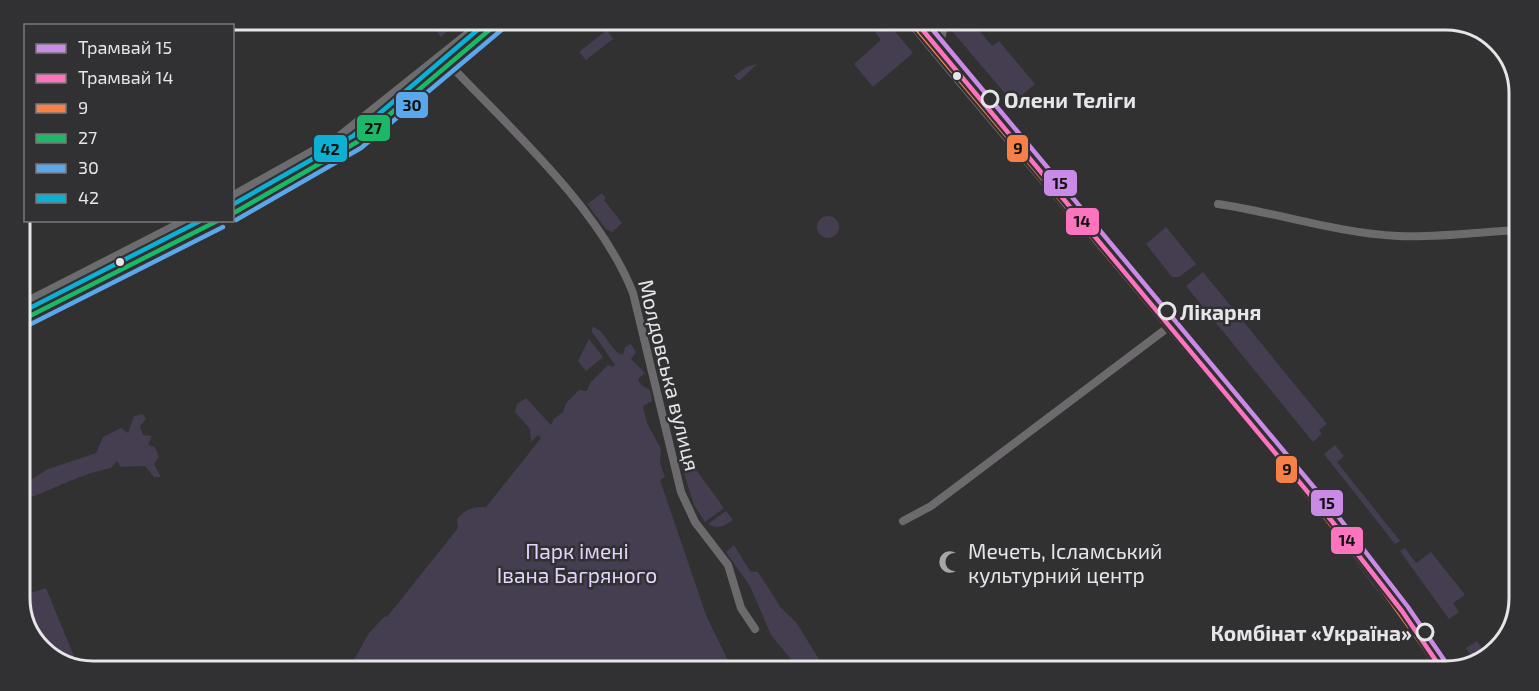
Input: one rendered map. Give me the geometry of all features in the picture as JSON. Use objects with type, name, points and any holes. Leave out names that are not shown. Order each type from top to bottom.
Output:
[{"type":"main road","points":[[234,196],[341,136],[474,30]]},
{"type":"main road","points":[[234,213],[357,142],[490,30]]},
{"type":"main road","points":[[918,30],[1170,326],[1355,552],[1434,661]]},
{"type":"main road","points":[[931,30],[940,55]]},
{"type":"main road","points":[[30,301],[184,222]]},
{"type":"main road","points":[[30,316],[216,222]]},
{"type":"street","points":[[940,55],[944,30]]},
{"type":"street","name":"Молдовська вулиця","points":[[450,65],[550,172],[607,241],[623,268],[633,293],[684,500],[695,522],[728,565],[741,608],[755,629]]},
{"type":"street","points":[[1218,204],[1265,211],[1289,220],[1398,236],[1509,230]]},
{"type":"street","points":[[903,521],[931,506],[1170,326]]},
{"type":"green space","points":[[437,30],[449,30],[441,37]]},
{"type":"green space","points":[[607,30],[613,39],[586,60],[579,52]]},
{"type":"green space","points":[[873,30],[894,30],[913,53],[873,87],[854,64],[881,40]]},
{"type":"green space","points":[[979,30],[992,46],[999,41],[1035,84],[1013,103],[952,31]]},
{"type":"green space","points":[[757,64],[739,81],[734,76],[746,67]]},
{"type":"green space","points":[[602,193],[606,198],[604,200],[622,223],[612,232],[606,229],[587,204]]},
{"type":"green space","points":[[828,216],[836,219],[839,227],[836,235],[828,238],[820,235],[817,227],[820,219]]},
{"type":"green space","points":[[1166,227],[1196,264],[1179,277],[1172,277],[1146,244]]},
{"type":"green space","points":[[1203,272],[1327,424],[1319,430],[1322,434],[1313,442],[1186,286]]},
{"type":"green space","name":"Парк імені Івана Багряного","points":[[592,327],[597,329],[618,353],[623,355],[625,347],[631,344],[636,352],[631,359],[645,373],[638,379],[641,385],[650,390],[652,401],[643,406],[647,423],[661,449],[660,463],[665,477],[660,480],[706,615],[728,661],[352,661],[369,633],[385,616],[387,617],[458,528],[457,519],[470,509],[486,507],[541,438],[538,435],[531,442],[530,429],[515,412],[517,404],[526,398],[551,425],[554,419],[563,412],[566,403],[579,390],[587,391],[590,383],[608,365],[612,367],[615,365],[592,332]]},
{"type":"green space","points":[[589,339],[603,357],[586,371],[578,361]]},
{"type":"green space","points":[[143,414],[146,419],[140,426],[143,435],[152,436],[148,445],[155,447],[159,457],[154,464],[161,477],[154,477],[145,466],[121,467],[117,461],[111,468],[88,474],[30,497],[30,481],[48,469],[96,453],[103,437],[121,428],[128,433],[134,416]]},
{"type":"green space","points":[[1335,445],[1344,456],[1337,462],[1400,541],[1395,544],[1324,454]]},
{"type":"green space","points":[[693,461],[697,471],[724,508],[705,522],[694,505],[681,464]]},
{"type":"green space","points":[[726,511],[733,520],[721,527],[708,524]]},
{"type":"green space","points":[[734,545],[750,571],[758,572],[781,608],[796,622],[820,661],[792,661],[771,635],[750,586],[726,552]]},
{"type":"green space","points":[[1405,548],[1416,563],[1431,552],[1465,595],[1453,603],[1459,612],[1449,619],[1400,551]]},
{"type":"green space","points":[[46,588],[75,658],[62,653],[46,640],[33,618],[30,593]]},
{"type":"green space","points":[[1477,641],[1482,649],[1471,656],[1466,648]]},
{"type":"tram line","name":"14","points":[[923,30],[1331,520],[1402,611],[1436,661]]},
{"type":"tram line","name":"15","points":[[933,30],[1337,515],[1408,607],[1445,661]]},
{"type":"transit line","name":"42","points":[[234,204],[353,136],[477,30]]},
{"type":"transit line","name":"27","points":[[234,213],[357,142],[489,30]]},
{"type":"transit line","name":"30","points":[[236,220],[361,148],[501,30]]},
{"type":"transit line","name":"9","points":[[918,30],[1285,467],[1377,582],[1434,661]]},
{"type":"transit line","name":"42","points":[[30,308],[198,222]]},
{"type":"transit line","name":"27","points":[[30,316],[215,222]]},
{"type":"transit line","name":"30","points":[[30,324],[223,227]]},
{"type":"place","name":"Олени Теліги","points":[[990,99]]},
{"type":"place","name":"Лікарня","points":[[1167,311]]},
{"type":"place","name":"Мечеть, Ісламський культурний центр","points":[[950,562]]},
{"type":"place","name":"Комбінат «Україна»","points":[[1425,632]]}]
